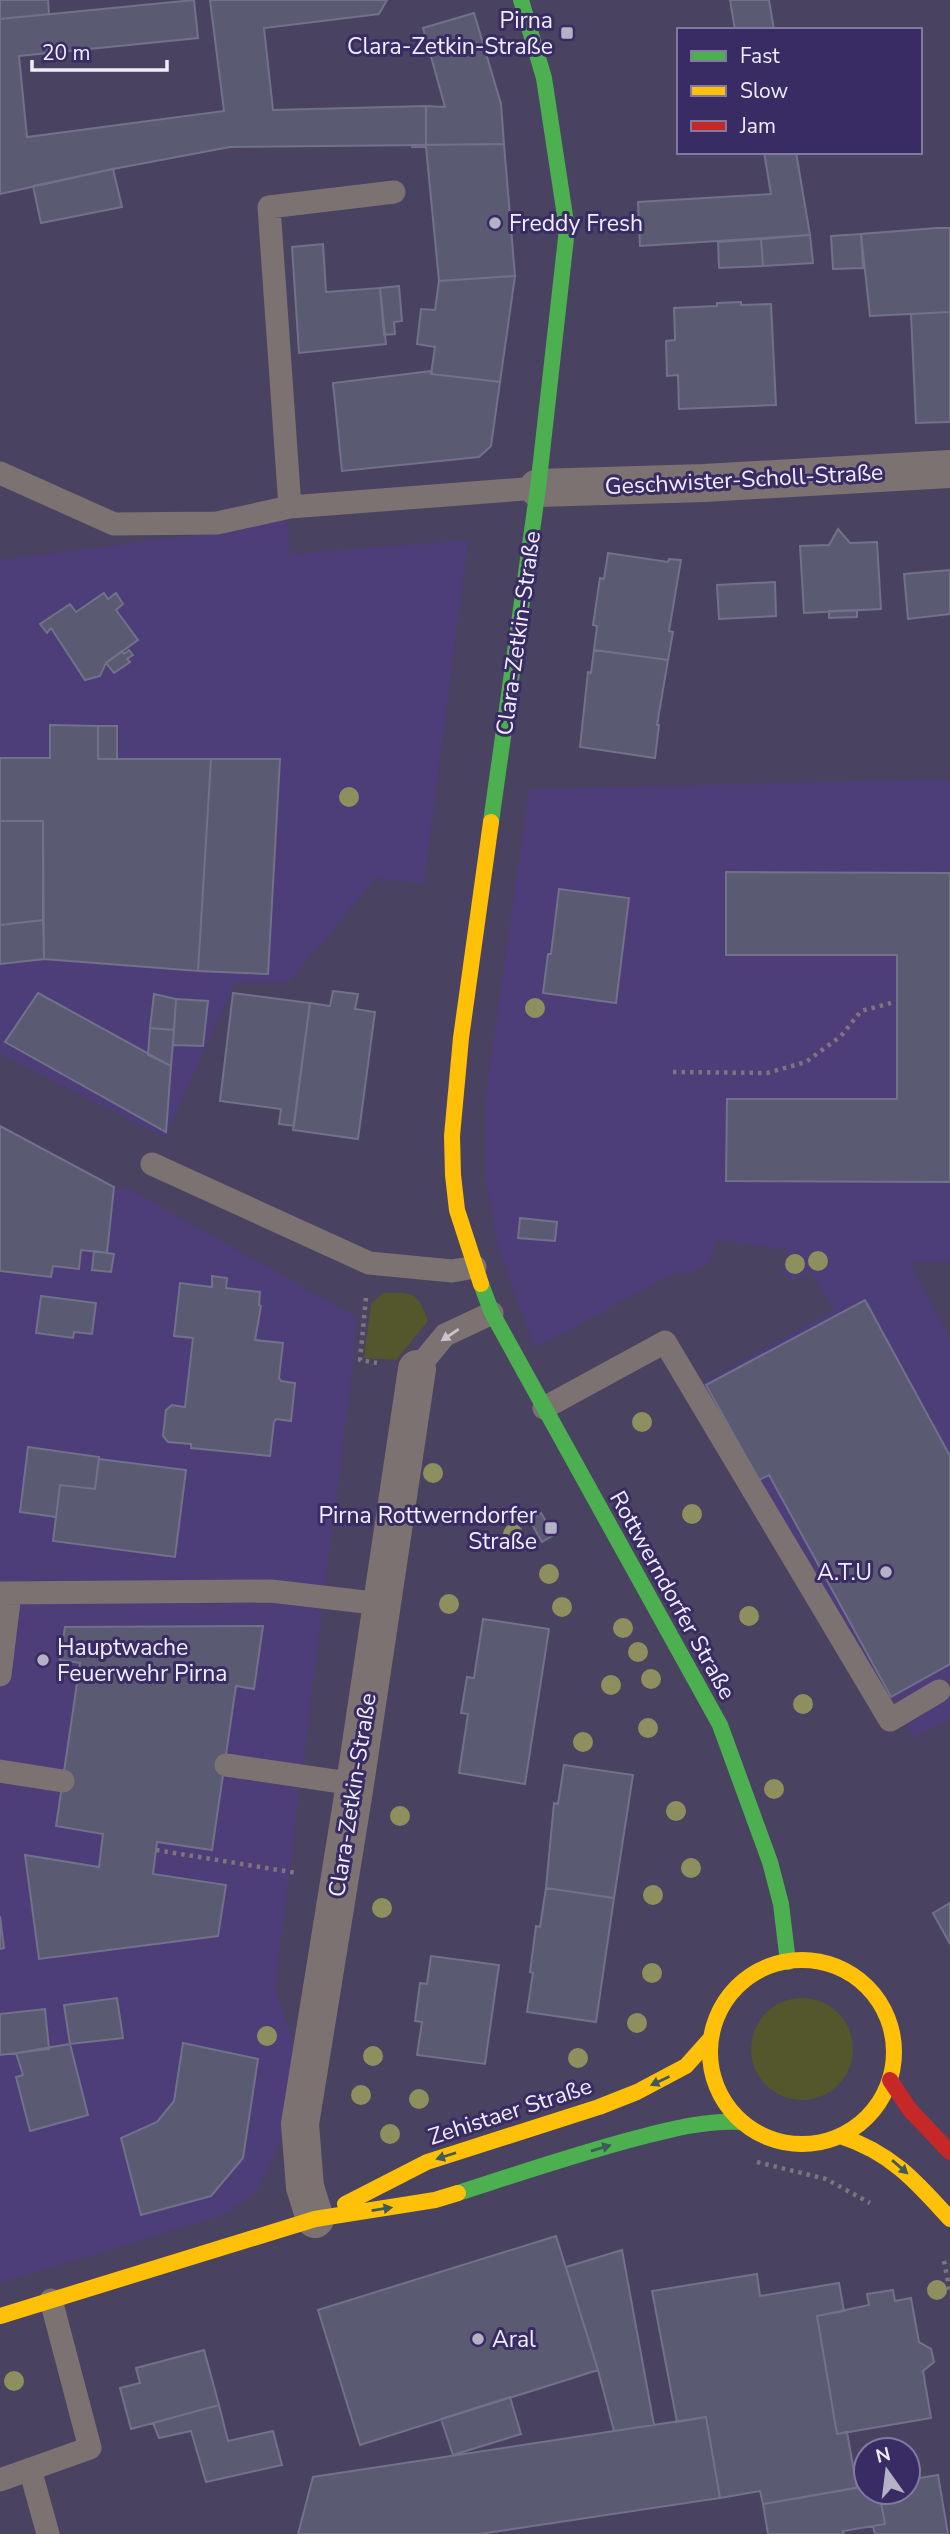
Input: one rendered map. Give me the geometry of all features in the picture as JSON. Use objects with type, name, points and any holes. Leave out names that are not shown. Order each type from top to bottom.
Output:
[{"type":"main road","name":"Clara-Zetkin-Straße","points":[[475,1267],[455,1196],[451,1129],[461,1038],[538,488],[568,229],[544,78],[521,0]]},
{"type":"main road","name":"Rottwerndorfer Straße","points":[[475,1267],[492,1313],[720,1725],[771,1862],[781,1904],[788,1962]]},
{"type":"main road","points":[[788,1962],[818,1962],[848,1972],[872,1992],[887,2015],[892,2033],[894,2062],[890,2080],[877,2106],[857,2127],[840,2136],[813,2144],[794,2144],[766,2137],[742,2122],[729,2108],[716,2084],[711,2066],[711,2038],[721,2008],[734,1991],[758,1972],[788,1962]]},
{"type":"main road","name":"Zehistaer Straße","points":[[315,2219],[426,2162],[599,2107],[637,2092],[686,2066],[711,2038]]},
{"type":"main road","points":[[890,2080],[902,2102],[916,2119],[950,2152]]},
{"type":"main road","name":"Zehistaer Straße","points":[[0,2316],[315,2219],[435,2200],[610,2145],[681,2127],[719,2121],[742,2122]]},
{"type":"main road","points":[[840,2136],[863,2142],[900,2164],[950,2219]]},
{"type":"street","name":"Geschwister-Scholl-Straße","points":[[538,488],[704,483],[950,469]]},
{"type":"street","name":"Clara-Zetkin-Straße","points":[[315,2219],[305,2186],[300,2124],[355,1784],[417,1369]]},
{"type":"lane","points":[[290,507],[269,207],[394,192]]},
{"type":"lane","points":[[0,473],[114,524],[217,523],[290,507],[538,488]]},
{"type":"lane","points":[[152,1164],[369,1263],[452,1271],[475,1267]]},
{"type":"lane","points":[[417,1369],[445,1335],[492,1313]]},
{"type":"lane","points":[[544,1408],[665,1342],[890,1720],[939,1691]]},
{"type":"lane","points":[[0,1675],[5,1593],[271,1591],[382,1604]]},
{"type":"lane","points":[[226,1765],[355,1784]]},
{"type":"lane","points":[[0,1771],[63,1781]]},
{"type":"lane","points":[[0,2480],[90,2448],[51,2300]]},
{"type":"lane","points":[[30,2469],[48,2534]]},
{"type":"path","points":[[673,1072],[767,1073],[806,1062],[841,1036],[861,1011],[891,1003]]},
{"type":"path","points":[[369,1263],[360,1360],[417,1369]]},
{"type":"path","points":[[156,1850],[338,1880]]},
{"type":"path","points":[[944,2260],[950,2292]]},
{"type":"shaded area","points":[[287,520],[290,554],[468,540],[424,884],[376,878],[289,982],[235,982],[165,1138],[0,1053],[0,560],[210,533]]},
{"type":"shaded area","points":[[950,779],[950,1262],[909,1262],[950,1338],[950,1719],[915,1737],[699,1385],[834,1310],[811,1272],[794,1280],[782,1273],[789,1250],[716,1239],[710,1262],[684,1276],[680,1270],[534,1346],[498,1249],[485,1175],[485,1101],[529,789]]},
{"type":"shaded area","points":[[114,1187],[129,1189],[356,1317],[353,1363],[275,1987],[295,2048],[279,2147],[258,2189],[243,2202],[223,2215],[0,2283],[0,1271],[51,1277],[53,1266],[79,1269],[81,1250],[106,1253]]},
{"type":"green space","points":[[383,1293],[413,1296],[421,1304],[428,1321],[396,1360],[364,1358],[371,1304]]},
{"type":"green space","points":[[802,1998],[821,2002],[838,2013],[849,2030],[853,2049],[849,2068],[838,2085],[821,2096],[802,2100],[783,2096],[766,2085],[755,2068],[751,2049],[755,2030],[766,2013],[783,2002]]},
{"type":"building","points":[[0,0],[48,0],[49,14],[0,19]]},
{"type":"building","points":[[194,0],[198,38],[19,56],[27,137],[224,111],[210,0],[387,0],[379,14],[264,28],[273,110],[426,106],[426,145],[230,147],[0,194],[0,19]]},
{"type":"building","points":[[730,0],[769,0],[774,28],[735,28]]},
{"type":"building","points":[[474,13],[501,104],[504,144],[426,145],[426,106],[445,107],[423,28]]},
{"type":"building","points":[[504,144],[515,276],[439,281],[426,147],[412,145]]},
{"type":"building","points":[[764,154],[796,154],[810,235],[640,246],[638,202],[771,194]]},
{"type":"building","points":[[113,169],[122,207],[41,223],[33,186]]},
{"type":"building","points":[[950,228],[950,312],[870,316],[861,234]]},
{"type":"building","points":[[861,234],[863,268],[833,269],[831,236]]},
{"type":"building","points":[[810,235],[813,263],[763,266],[761,239]]},
{"type":"building","points":[[761,239],[763,266],[719,268],[718,242]]},
{"type":"building","points":[[323,244],[326,292],[380,288],[386,344],[299,353],[292,247]]},
{"type":"building","points":[[515,276],[500,382],[431,374],[435,347],[417,344],[421,309],[435,310],[439,281]]},
{"type":"building","points":[[399,286],[402,321],[394,322],[395,334],[384,335],[380,288]]},
{"type":"building","points":[[741,302],[741,305],[771,304],[776,405],[679,409],[678,375],[667,376],[666,341],[675,340],[674,308]]},
{"type":"building","points":[[950,312],[950,422],[916,423],[911,314]]},
{"type":"building","points":[[432,371],[431,374],[500,382],[491,446],[479,457],[342,471],[333,383]]},
{"type":"building","points":[[838,529],[850,543],[877,542],[881,609],[804,613],[800,546],[829,545]]},
{"type":"building","points":[[608,553],[668,562],[669,559],[681,560],[669,631],[673,632],[668,660],[594,650],[597,626],[593,625],[600,578],[604,579]]},
{"type":"building","points":[[950,570],[950,614],[908,619],[904,574]]},
{"type":"building","points":[[775,582],[776,616],[719,619],[717,585]]},
{"type":"building","points":[[104,593],[108,599],[116,593],[123,604],[116,610],[138,640],[106,663],[100,676],[85,680],[51,628],[47,633],[40,624],[70,604],[76,612]]},
{"type":"building","points":[[857,610],[857,617],[829,618],[829,611]]},
{"type":"building","points":[[129,650],[133,655],[127,659],[130,662],[114,673],[106,663],[122,651],[124,654]]},
{"type":"building","points":[[594,650],[668,660],[657,725],[655,758],[580,747],[588,672],[591,673]]},
{"type":"building","points":[[50,725],[98,726],[98,759],[211,759],[198,971],[44,959],[43,821],[0,821],[0,758],[50,758]]},
{"type":"building","points":[[98,726],[117,726],[117,759],[98,759]]},
{"type":"building","points":[[211,759],[280,759],[268,974],[198,971]]},
{"type":"building","points":[[0,821],[43,821],[43,920],[0,925]]},
{"type":"building","points":[[726,872],[950,873],[950,1182],[726,1181],[727,1099],[897,1099],[897,955],[726,955]]},
{"type":"building","points":[[559,889],[629,898],[616,1003],[543,993]]},
{"type":"building","points":[[43,920],[44,959],[0,964],[0,925]]},
{"type":"building","points":[[333,991],[358,994],[355,1009],[375,1012],[358,1139],[293,1130],[310,1003],[330,1006]]},
{"type":"building","points":[[38,993],[171,1066],[166,1132],[5,1042]]},
{"type":"building","points":[[233,993],[310,1003],[294,1126],[279,1124],[281,1109],[220,1101]]},
{"type":"building","points":[[154,994],[176,999],[174,1030],[150,1028]]},
{"type":"building","points":[[176,999],[208,1001],[203,1046],[173,1045]]},
{"type":"building","points":[[150,1028],[174,1030],[171,1066],[148,1055]]},
{"type":"building","points":[[0,1126],[114,1187],[107,1253],[81,1250],[79,1269],[53,1266],[51,1277],[0,1271]]},
{"type":"building","points":[[520,1218],[557,1222],[555,1241],[518,1238]]},
{"type":"building","points":[[94,1251],[114,1254],[111,1272],[92,1270]]},
{"type":"building","points":[[212,1276],[227,1278],[226,1288],[260,1292],[261,1306],[255,1340],[283,1343],[279,1378],[281,1381],[295,1383],[291,1421],[276,1419],[274,1422],[270,1456],[191,1448],[191,1444],[168,1442],[163,1436],[166,1410],[172,1405],[185,1407],[193,1338],[174,1336],[180,1283],[212,1287]]},
{"type":"building","points":[[41,1296],[96,1303],[92,1334],[74,1332],[73,1338],[36,1333]]},
{"type":"building","name":"A.T.U","points":[[865,1300],[950,1456],[950,1664],[891,1697],[769,1475],[759,1480],[706,1385]]},
{"type":"building","points":[[28,1447],[99,1457],[95,1489],[60,1485],[56,1517],[20,1512]]},
{"type":"building","points":[[99,1459],[186,1470],[175,1557],[53,1541],[60,1485],[95,1489]]},
{"type":"building","points":[[541,1513],[554,1535],[542,1542],[529,1519]]},
{"type":"building","points":[[483,1619],[549,1629],[525,1784],[459,1773],[468,1714],[461,1713],[467,1677],[474,1678]]},
{"type":"building","points":[[263,1626],[254,1689],[236,1686],[212,1850],[157,1842],[153,1874],[226,1885],[218,1936],[39,1959],[25,1855],[99,1867],[103,1834],[56,1826],[80,1663],[60,1660],[65,1627]]},
{"type":"building","points":[[564,1765],[633,1775],[614,1898],[546,1888],[554,1803],[558,1804]]},
{"type":"building","points":[[546,1888],[614,1898],[596,2022],[527,2012],[536,1926],[540,1927]]},
{"type":"building","points":[[950,1903],[950,1944],[933,1913]]},
{"type":"building","points":[[0,1916],[4,1948],[0,1949]]},
{"type":"building","points":[[431,1956],[499,1965],[485,2064],[417,2055],[422,2022],[415,2021],[420,1983],[427,1984]]},
{"type":"building","points":[[117,1998],[123,2038],[70,2044],[64,2005]]},
{"type":"building","points":[[45,2009],[49,2049],[0,2055],[0,2014]]},
{"type":"building","points":[[183,2043],[258,2059],[243,2158],[211,2196],[141,2215],[121,2138],[157,2122],[174,2101]]},
{"type":"building","points":[[70,2044],[88,2115],[30,2131],[16,2077],[23,2075],[16,2053]]},
{"type":"building","points":[[556,2236],[598,2370],[360,2445],[318,2310]]},
{"type":"building","points":[[622,2250],[654,2425],[614,2431],[566,2267]]},
{"type":"building","points":[[757,2274],[760,2296],[839,2283],[844,2311],[817,2316],[837,2434],[847,2432],[852,2460],[852,2489],[763,2504],[760,2491],[720,2498],[706,2417],[677,2422],[652,2291]]},
{"type":"building","points":[[893,2290],[895,2301],[911,2298],[919,2342],[931,2349],[934,2362],[923,2371],[931,2418],[837,2434],[817,2316],[869,2305],[867,2294]]},
{"type":"building","points":[[204,2350],[219,2405],[131,2429],[120,2388],[140,2383],[136,2368]]},
{"type":"building","points":[[510,2397],[521,2434],[453,2455],[441,2419]]},
{"type":"building","points":[[219,2405],[228,2441],[273,2431],[282,2465],[206,2482],[191,2431],[159,2438],[153,2423]]},
{"type":"building","points":[[706,2417],[720,2498],[480,2534],[298,2534],[313,2477]]},
{"type":"building","points":[[938,2475],[948,2534],[875,2534],[873,2526],[885,2524],[882,2506],[922,2506],[922,2478]]},
{"type":"building","points":[[852,2488],[852,2506],[882,2506],[885,2524],[843,2531],[844,2534],[768,2534],[763,2504]]},
{"type":"traffic: fast","points":[[491,822],[538,488],[567,229],[544,78],[521,0]]},
{"type":"traffic: fast","points":[[481,1284],[492,1313],[720,1725],[770,1862],[781,1904],[788,1962]]},
{"type":"traffic: fast","points":[[458,2193],[569,2157],[676,2128],[742,2122]]},
{"type":"traffic: slow","points":[[481,1284],[457,1210],[452,1136],[461,1038],[491,822]]},
{"type":"traffic: slow","points":[[802,1960],[837,1967],[867,1987],[887,2017],[894,2052],[887,2087],[867,2117],[837,2137],[802,2144],[767,2137],[737,2117],[717,2087],[710,2052],[717,2017],[737,1987],[767,1967],[802,1960]]},
{"type":"traffic: slow","points":[[345,2204],[427,2162],[599,2107],[637,2092],[686,2066],[711,2038]]},
{"type":"traffic: slow","points":[[840,2136],[888,2159],[926,2192],[950,2219]]},
{"type":"traffic: slow","points":[[0,2316],[315,2219],[435,2200],[458,2193]]},
{"type":"traffic: jam","points":[[890,2080],[910,2110],[950,2152]]},
{"type":"place","name":"Pirna Clara-Zetkin-Straße","points":[[567,33]]},
{"type":"place","name":"Freddy Fresh","points":[[495,223]]},
{"type":"place","name":"Pirna Rottwerndorfer Straße","points":[[551,1528]]},
{"type":"place","name":"A.T.U","points":[[886,1572]]},
{"type":"place","name":"Hauptwache Feuerwehr Pirna","points":[[43,1660]]},
{"type":"place","name":"Aral","points":[[478,2339]]}]
